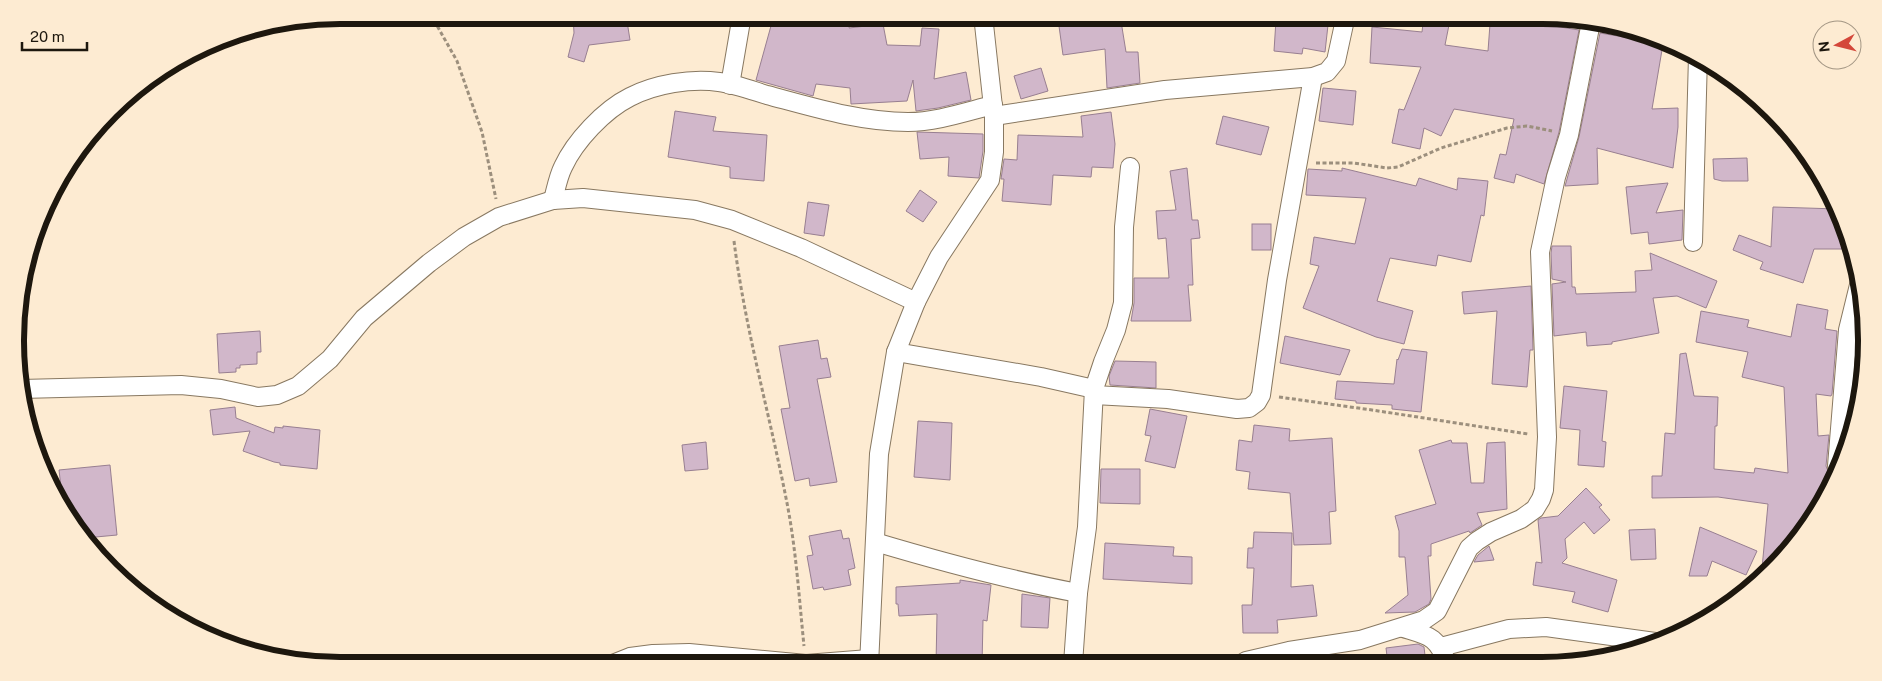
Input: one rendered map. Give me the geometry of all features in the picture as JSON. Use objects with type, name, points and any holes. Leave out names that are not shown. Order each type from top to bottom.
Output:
[{"type":"street","points":[[730,85],[740,24]]},
{"type":"street","points":[[869,657],[879,454],[896,352],[916,302],[939,256],[990,180],[994,152],[994,110],[984,24]]},
{"type":"street","points":[[553,200],[562,168],[575,146],[603,115],[630,97],[652,89],[678,83],[720,82],[857,117],[908,122],[1165,90],[1313,77],[1327,72],[1336,61],[1344,24]]},
{"type":"street","points":[[1263,657],[1360,640],[1424,620],[1437,612],[1469,548],[1477,540],[1491,532],[1521,519],[1535,509],[1542,499],[1547,437],[1540,252],[1556,177],[1568,135],[1590,27]]},
{"type":"street","points":[[1693,242],[1698,65]]},
{"type":"street","points":[[896,352],[1041,377],[1094,392],[1249,408],[1257,402],[1261,395],[1277,280],[1313,77]]},
{"type":"street","points":[[1073,657],[1078,593],[1088,528],[1094,392],[1102,362],[1116,330],[1123,302],[1124,227],[1130,167]]},
{"type":"street","points":[[27,388],[181,385],[220,389],[258,397],[277,395],[298,386],[330,359],[364,318],[429,263],[464,237],[499,217],[553,200],[583,198],[695,210],[732,220],[801,248],[916,302]]},
{"type":"street","points":[[1838,450],[1848,330],[1856,298]]},
{"type":"street","points":[[875,542],[1017,581],[1078,593]]},
{"type":"street","points":[[1403,628],[1427,635],[1444,655],[1509,629],[1546,627],[1642,640]]},
{"type":"street","points":[[636,657],[653,654],[689,653],[732,657]]},
{"type":"path","points":[[435,24],[457,61],[482,132],[499,217]]},
{"type":"path","points":[[1298,162],[1354,164],[1387,168],[1398,167],[1441,148],[1482,134],[1512,127],[1527,126],[1568,135]]},
{"type":"path","points":[[732,220],[740,290],[786,500],[798,584],[805,657]]},
{"type":"path","points":[[1261,395],[1547,437]]},
{"type":"building","points":[[574,24],[627,24],[630,40],[589,45],[584,62],[568,57],[574,33]]},
{"type":"building","points":[[772,24],[850,24],[849,28],[883,24],[887,45],[920,46],[922,28],[939,29],[934,79],[966,72],[971,100],[916,111],[913,80],[907,101],[851,104],[850,88],[816,84],[813,96],[756,80]]},
{"type":"building","points":[[1059,24],[1121,24],[1126,52],[1138,52],[1140,83],[1107,88],[1105,49],[1063,55]]},
{"type":"building","points":[[1276,24],[1328,25],[1325,52],[1303,48],[1302,54],[1274,51]]},
{"type":"building","points":[[1423,24],[1449,24],[1445,45],[1488,51],[1490,24],[1560,27],[1579,30],[1559,132],[1544,184],[1516,174],[1514,183],[1494,178],[1500,154],[1506,155],[1514,119],[1454,109],[1441,136],[1424,128],[1420,149],[1392,143],[1399,109],[1404,110],[1421,67],[1370,63],[1372,27],[1422,32]]},
{"type":"building","points":[[1600,33],[1638,39],[1662,48],[1652,109],[1678,108],[1678,127],[1673,168],[1597,148],[1598,184],[1565,186],[1579,137]]},
{"type":"building","points":[[1041,68],[1048,91],[1021,99],[1014,76]]},
{"type":"building","points":[[1323,88],[1356,91],[1353,125],[1319,121]]},
{"type":"building","points":[[675,111],[716,117],[713,131],[767,135],[764,181],[730,178],[730,167],[668,157]]},
{"type":"building","points":[[1111,112],[1115,144],[1113,168],[1092,167],[1091,177],[1053,175],[1051,205],[1002,201],[1004,179],[1001,179],[1004,159],[1017,160],[1018,135],[1083,137],[1081,116]]},
{"type":"building","points":[[1223,116],[1269,127],[1261,155],[1216,144]]},
{"type":"building","points":[[917,132],[983,134],[983,151],[979,178],[948,176],[949,157],[920,159]]},
{"type":"building","points":[[1747,158],[1748,181],[1722,181],[1714,179],[1713,159]]},
{"type":"building","points":[[1187,168],[1192,220],[1198,220],[1200,238],[1191,239],[1193,285],[1188,285],[1191,321],[1131,321],[1134,303],[1134,278],[1169,278],[1166,238],[1158,239],[1156,211],[1176,210],[1170,171]]},
{"type":"building","points":[[1342,168],[1416,186],[1419,178],[1457,190],[1458,178],[1488,181],[1484,216],[1481,215],[1471,262],[1438,255],[1436,266],[1390,258],[1377,301],[1413,311],[1404,344],[1376,337],[1303,308],[1319,266],[1310,264],[1314,237],[1355,244],[1366,198],[1306,195],[1308,169],[1342,171]]},
{"type":"building","points":[[1668,183],[1656,213],[1683,210],[1682,240],[1649,244],[1648,232],[1631,234],[1626,187]]},
{"type":"building","points":[[920,190],[937,202],[923,222],[906,211]]},
{"type":"building","points":[[808,202],[829,205],[824,236],[804,233]]},
{"type":"building","points":[[1773,207],[1830,209],[1842,242],[1842,249],[1814,249],[1803,283],[1760,269],[1763,262],[1733,250],[1739,235],[1771,247]]},
{"type":"building","points":[[1252,224],[1271,224],[1271,250],[1252,250]]},
{"type":"building","points":[[1552,246],[1571,246],[1572,287],[1575,287],[1576,294],[1636,292],[1635,271],[1652,270],[1650,253],[1717,281],[1706,308],[1677,296],[1653,298],[1659,333],[1612,342],[1612,344],[1587,346],[1586,332],[1554,336],[1552,284],[1566,282],[1552,279]]},
{"type":"building","points":[[1531,286],[1533,350],[1530,350],[1527,387],[1492,384],[1497,311],[1464,314],[1462,292]]},
{"type":"building","points":[[1797,304],[1828,310],[1825,329],[1837,331],[1832,394],[1831,396],[1816,394],[1818,436],[1829,435],[1826,466],[1830,473],[1816,499],[1793,533],[1762,567],[1768,504],[1718,497],[1652,498],[1652,476],[1662,476],[1665,433],[1675,434],[1680,354],[1686,353],[1694,396],[1718,397],[1714,469],[1754,473],[1755,468],[1788,473],[1784,387],[1742,377],[1748,352],[1696,342],[1701,311],[1749,320],[1747,327],[1791,337]]},
{"type":"building","points":[[260,331],[261,352],[257,352],[257,364],[240,365],[240,368],[236,368],[236,372],[219,373],[217,334]]},
{"type":"building","points":[[1858,335],[1858,361],[1853,396]]},
{"type":"building","points":[[1285,336],[1350,350],[1340,375],[1280,363]]},
{"type":"building","points":[[818,340],[821,359],[827,358],[831,377],[817,379],[837,482],[810,486],[809,478],[795,481],[781,409],[790,408],[779,346]]},
{"type":"building","points":[[1402,349],[1427,352],[1421,412],[1392,409],[1392,405],[1356,403],[1356,401],[1335,399],[1337,381],[1394,384],[1397,359]]},
{"type":"building","points":[[1115,361],[1156,362],[1156,388],[1110,385],[1109,376]]},
{"type":"building","points":[[1564,386],[1607,391],[1602,441],[1606,442],[1604,467],[1578,465],[1580,430],[1560,428]]},
{"type":"building","points":[[235,407],[236,418],[274,433],[275,427],[283,428],[283,426],[320,430],[317,469],[280,465],[280,463],[243,451],[250,431],[213,435],[210,410]]},
{"type":"building","points":[[1150,409],[1187,416],[1175,468],[1145,461],[1151,436],[1145,435]]},
{"type":"building","points":[[918,421],[952,423],[950,480],[914,477]]},
{"type":"building","points":[[1254,425],[1290,429],[1289,441],[1332,438],[1336,511],[1329,512],[1331,544],[1294,545],[1290,493],[1248,489],[1250,472],[1236,470],[1239,440],[1252,442]]},
{"type":"building","points":[[1451,440],[1452,443],[1467,443],[1471,483],[1484,483],[1487,443],[1505,442],[1507,509],[1477,513],[1482,525],[1470,533],[1469,531],[1431,544],[1431,556],[1428,556],[1431,599],[1429,604],[1415,612],[1385,613],[1408,595],[1405,557],[1399,557],[1399,531],[1395,516],[1436,504],[1419,450]]},
{"type":"building","points":[[706,442],[708,469],[685,471],[682,445]]},
{"type":"building","points":[[110,465],[117,535],[92,537],[61,491],[59,470]]},
{"type":"building","points":[[1101,469],[1140,469],[1140,504],[1100,503]]},
{"type":"building","points":[[1586,488],[1602,505],[1599,507],[1610,520],[1594,534],[1584,522],[1565,539],[1567,558],[1562,563],[1617,580],[1608,612],[1572,602],[1575,592],[1533,585],[1536,562],[1542,563],[1538,520],[1558,516]]},
{"type":"building","points":[[1700,527],[1757,551],[1746,575],[1712,561],[1707,576],[1689,576]]},
{"type":"building","points":[[1655,529],[1656,559],[1631,560],[1629,530]]},
{"type":"building","points":[[841,530],[843,539],[849,538],[855,568],[848,570],[851,585],[824,590],[823,587],[813,589],[807,556],[813,555],[809,536]]},
{"type":"building","points":[[1254,532],[1292,533],[1291,587],[1313,585],[1317,616],[1277,620],[1278,633],[1243,633],[1242,605],[1252,605],[1254,568],[1247,568],[1248,548],[1253,548]]},
{"type":"building","points":[[1105,543],[1174,547],[1173,556],[1192,557],[1192,584],[1103,579]]},
{"type":"building","points":[[1489,546],[1494,560],[1474,562],[1478,555]]},
{"type":"building","points":[[960,580],[991,585],[987,621],[983,620],[982,657],[936,657],[937,614],[899,616],[898,604],[896,604],[896,587],[960,583]]},
{"type":"building","points":[[1022,594],[1050,598],[1048,628],[1021,627]]},
{"type":"building","points":[[1418,644],[1424,647],[1425,657],[1387,657],[1386,648]]}]
